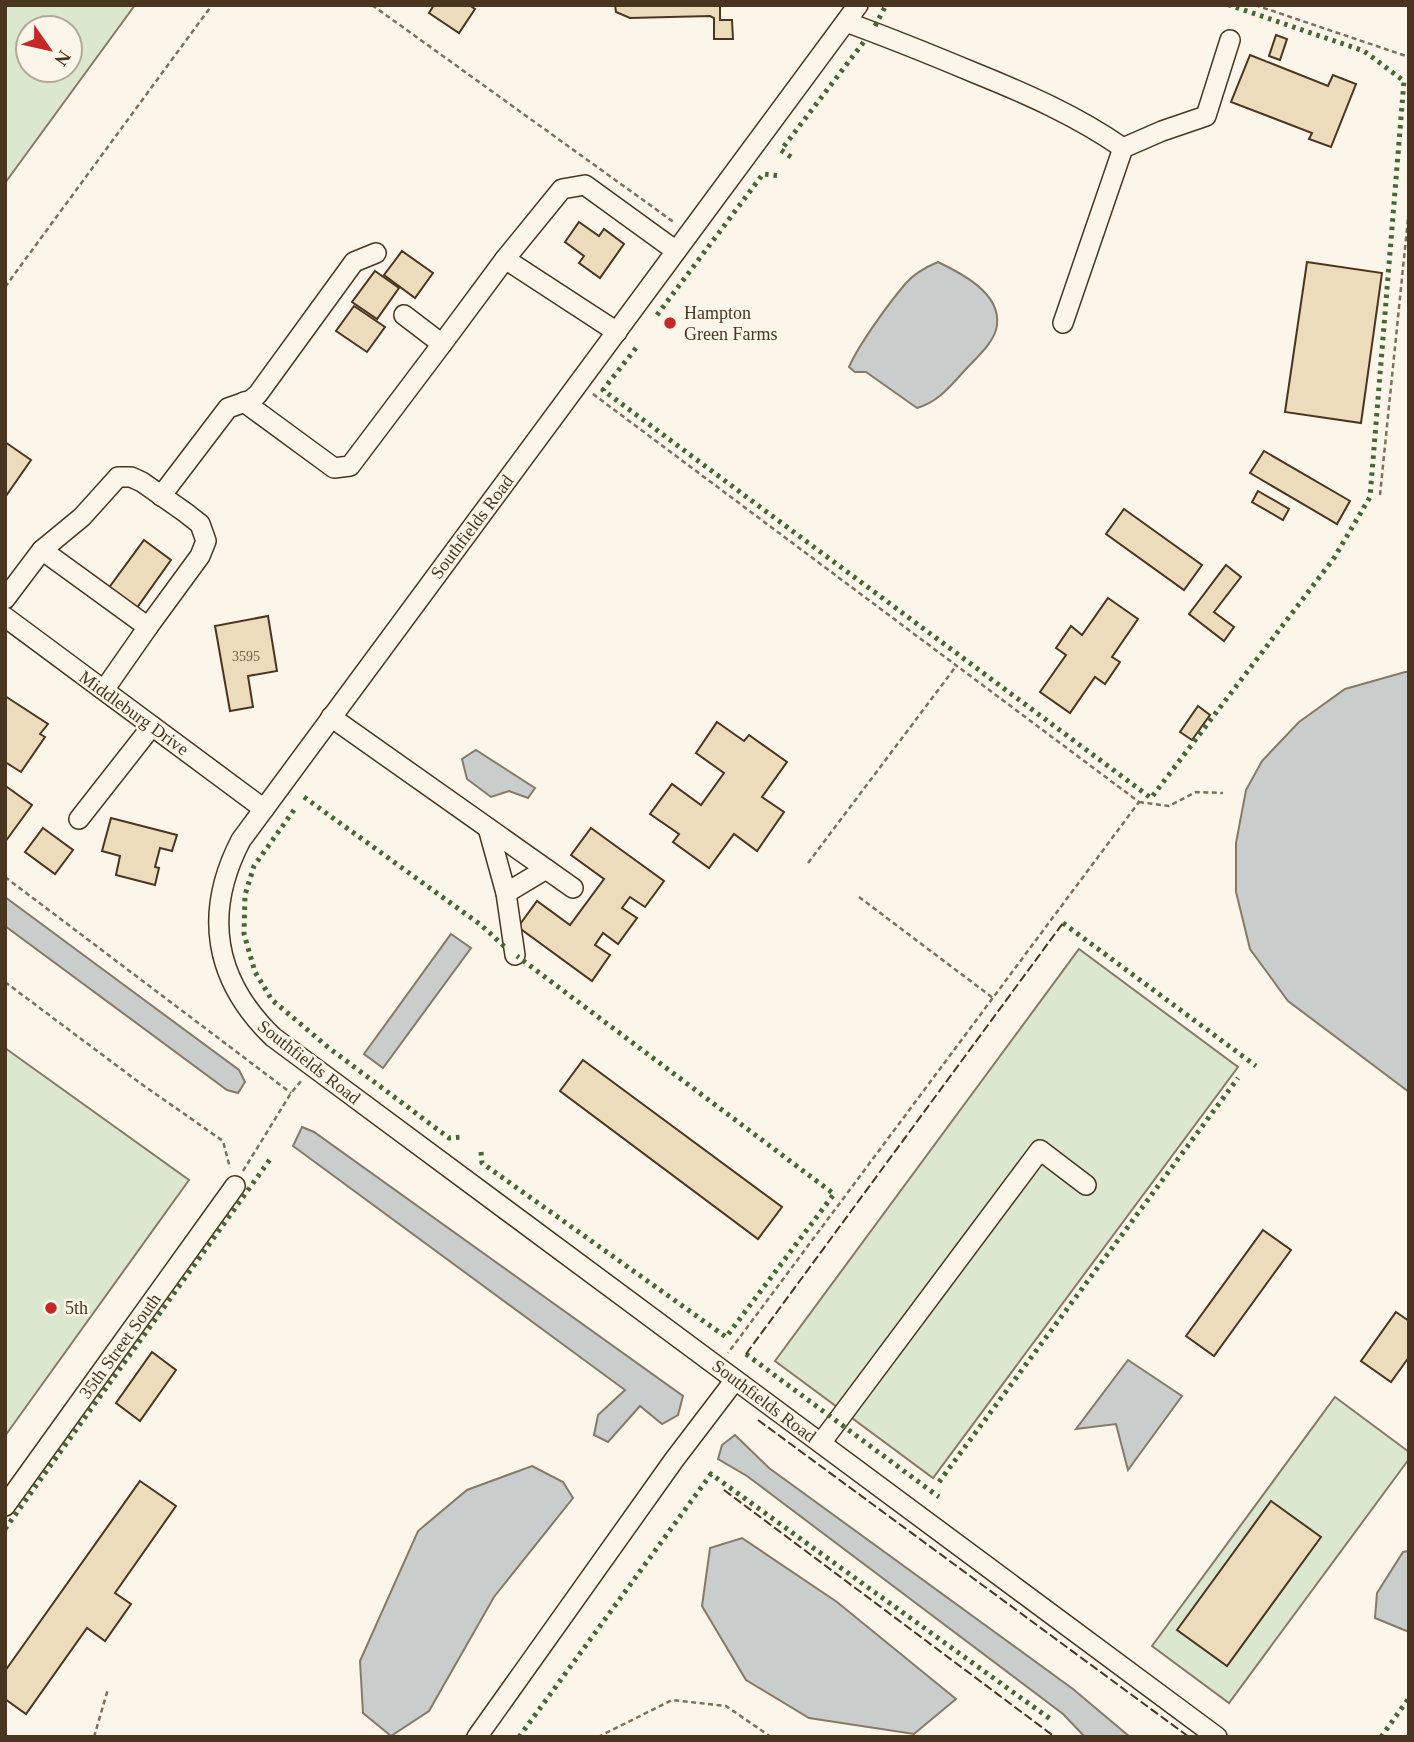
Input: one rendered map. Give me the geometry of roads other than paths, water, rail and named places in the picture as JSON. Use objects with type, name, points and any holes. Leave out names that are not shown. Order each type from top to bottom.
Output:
[{"type":"street","name":"Southfields Road","points":[[858,5],[241,840],[222,885],[219,933],[223,957],[230,980],[242,1001],[256,1021],[273,1037],[1217,1737]]},
{"type":"street","points":[[846,22],[891,38],[1050,105],[1123,148]]},
{"type":"street","points":[[1063,323],[1123,148],[1206,116],[1230,40]]},
{"type":"street","points":[[244,402],[334,468],[350,466],[505,259],[562,189],[585,185],[676,251]]},
{"type":"street","points":[[161,496],[229,408],[258,394],[354,262],[376,253]]},
{"type":"street","points":[[505,259],[617,332]]},
{"type":"street","points":[[404,314],[442,344]]},
{"type":"street","points":[[5,599],[42,550],[82,517],[118,477],[131,477],[200,524],[206,541],[200,556],[104,690]]},
{"type":"street","points":[[42,550],[148,627]]},
{"type":"street","name":"Middleburg Drive","points":[[5,617],[264,809]]},
{"type":"street","points":[[331,718],[573,888]]},
{"type":"street","points":[[79,819],[152,726]]},
{"type":"street","points":[[488,828],[506,893],[514,955]]},
{"type":"street","points":[[506,893],[546,869]]},
{"type":"street","points":[[821,1443],[1040,1150],[1086,1185]]},
{"type":"street","name":"35th Street South","points":[[5,1506],[235,1186]]},
{"type":"street","points":[[477,1737],[674,1460],[735,1380]]},
{"type":"place","name":"Hampton Green Farms","points":[[670,323]]},
{"type":"place","name":"5th","points":[[51,1308]]}]
